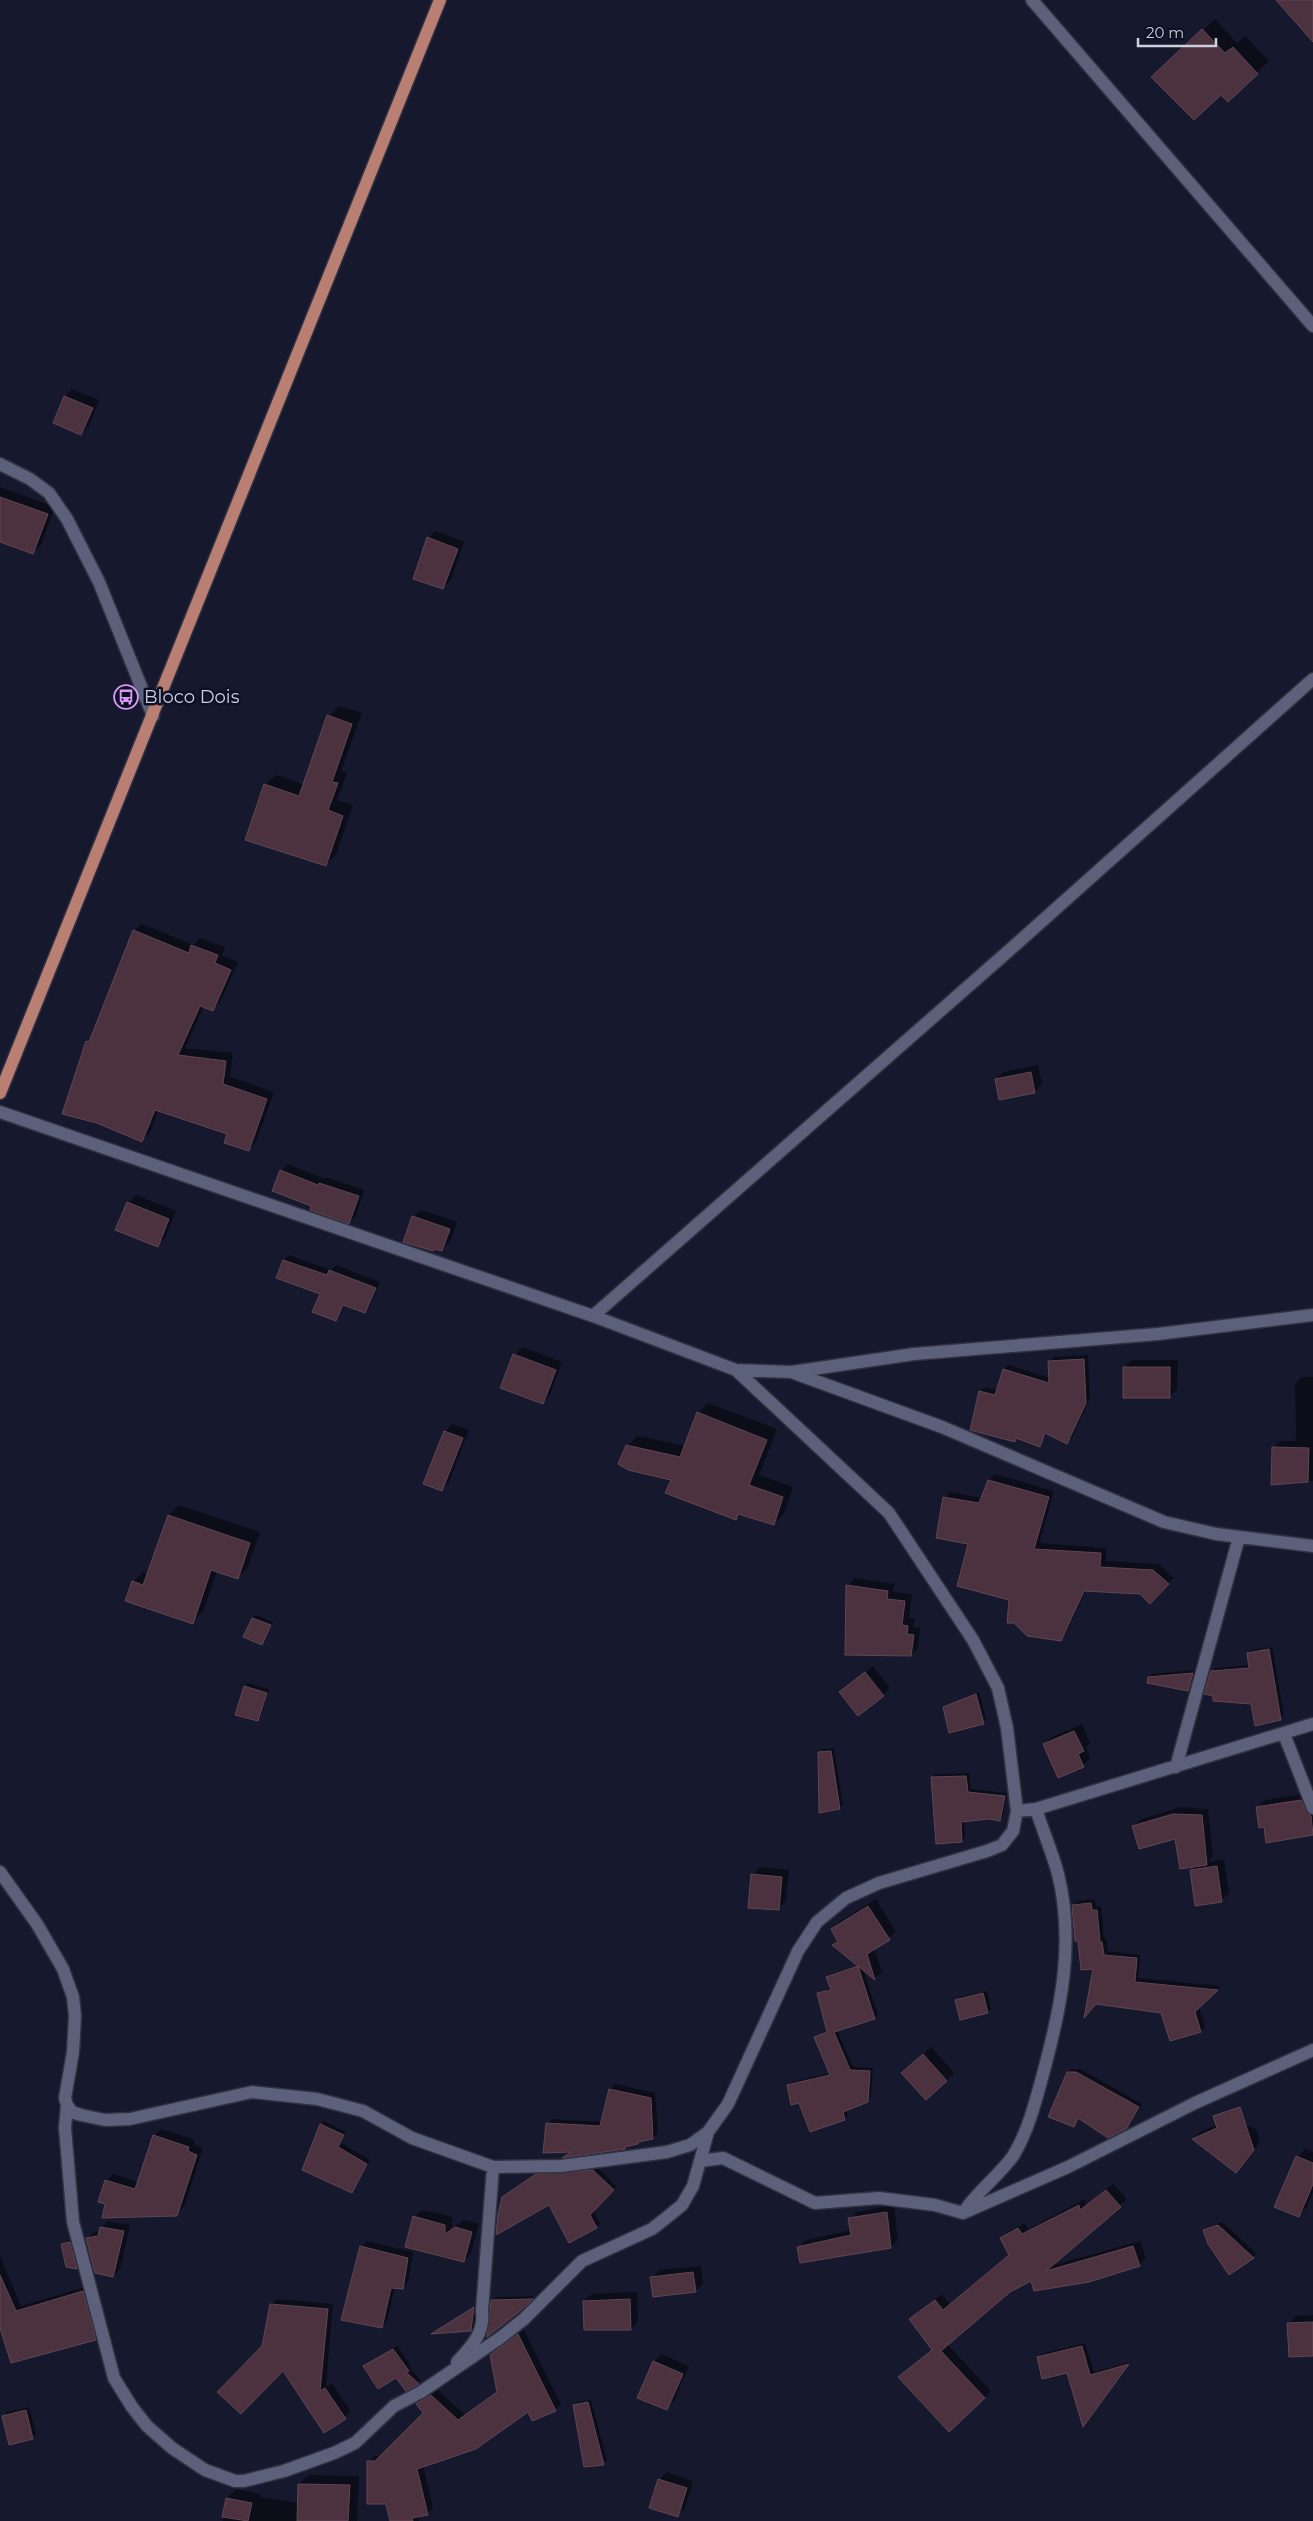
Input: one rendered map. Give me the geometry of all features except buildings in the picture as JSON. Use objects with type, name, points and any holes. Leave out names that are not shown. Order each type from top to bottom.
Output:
[{"type":"main road","points":[[0,1093],[440,0]]},
{"type":"street","points":[[1032,0],[1313,326]]},
{"type":"street","points":[[0,464],[30,479],[49,493],[68,519],[99,582],[153,716]]},
{"type":"street","points":[[593,1316],[1013,947],[1313,679]]},
{"type":"street","points":[[0,1112],[593,1316],[736,1370],[792,1372],[914,1354],[1158,1334],[1313,1315]]},
{"type":"street","points":[[0,1872],[38,1924],[63,1969],[73,1996],[75,2016],[65,2098],[72,2112],[105,2120],[130,2118],[252,2092],[317,2099],[363,2111],[412,2138],[493,2167],[561,2166],[667,2152],[690,2145],[708,2132],[728,2104],[798,1951],[817,1922],[846,1898],[879,1883],[930,1869],[1002,1844],[1013,1831],[1016,1811],[1007,1728],[998,1688],[972,1640],[889,1513],[736,1370]]},
{"type":"street","points":[[792,1372],[942,1427],[1164,1522],[1216,1534],[1313,1546]]},
{"type":"street","points":[[1176,1767],[1239,1537]]},
{"type":"street","points":[[1016,1811],[1036,1809],[1313,1724]]},
{"type":"street","points":[[1284,1734],[1313,1808]]},
{"type":"street","points":[[963,2213],[976,2194],[1013,2155],[1034,2107],[1062,1999],[1066,1950],[1058,1875],[1036,1809]]},
{"type":"street","points":[[700,2161],[723,2158],[815,2203],[879,2198],[935,2205],[963,2213],[1068,2167],[1195,2103],[1313,2050]]},
{"type":"street","points":[[67,2105],[65,2128],[73,2222],[114,2378],[132,2407],[147,2426],[172,2448],[205,2470],[235,2481],[252,2480],[326,2456],[355,2443],[394,2406],[446,2375],[524,2319],[582,2260],[652,2229],[682,2204],[693,2186],[708,2132]]},
{"type":"street","points":[[446,2375],[474,2342],[484,2324],[482,2311],[493,2167]]},
{"type":"place","name":"Bloco Dois","points":[[126,697]]}]
